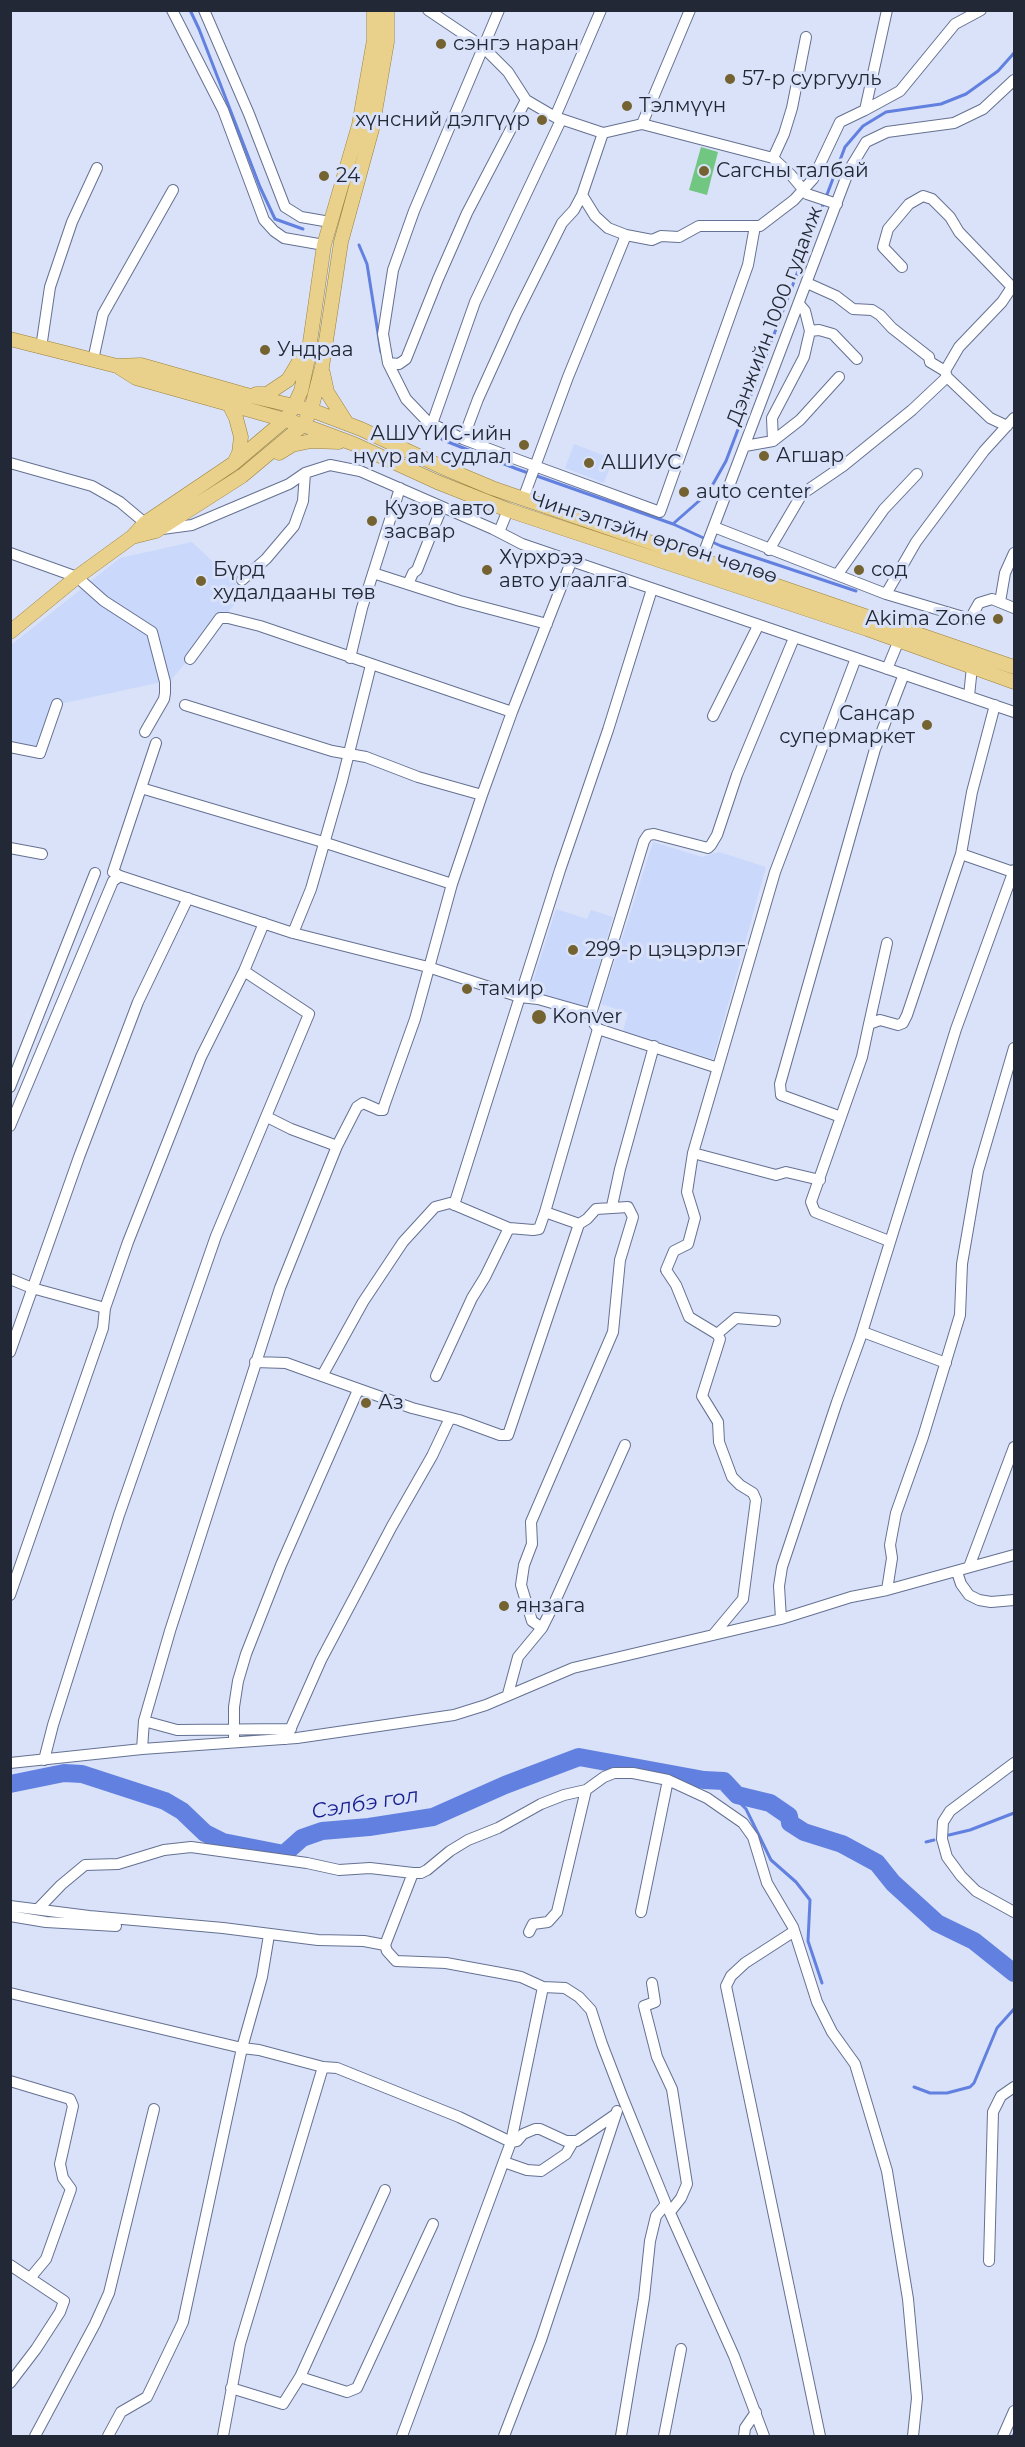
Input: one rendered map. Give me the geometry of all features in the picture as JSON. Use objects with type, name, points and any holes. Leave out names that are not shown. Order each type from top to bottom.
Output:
[{"type":"main road","points":[[10,632],[77,577],[132,537],[146,523],[234,463],[286,419],[294,406],[301,391],[311,338],[324,245],[359,125],[374,40],[374,10]]},
{"type":"main road","points":[[242,476],[303,425],[311,410],[322,368],[340,242],[366,154],[380,87],[387,42],[387,10]]},
{"type":"main road","points":[[243,394],[267,394],[288,380],[311,338]]},
{"type":"main road","points":[[10,339],[117,366]]},
{"type":"main road","name":"Чингэлтэйн өргөн чөлөө","points":[[117,366],[141,365],[243,394],[311,410],[346,422],[442,467],[523,499],[1014,668]]},
{"type":"main road","name":"Чингэлтэйн өргөн чөлөө","points":[[117,366],[136,378],[286,419],[354,444],[508,510],[899,640],[1014,682]]},
{"type":"main road","points":[[322,368],[327,392],[346,422]]},
{"type":"main road","points":[[229,404],[241,437],[239,453],[234,463]]},
{"type":"main road","points":[[132,537],[159,529],[291,446],[311,441],[354,444]]},
{"type":"street","points":[[172,10],[223,110],[264,220],[284,238],[324,245]]},
{"type":"street","points":[[204,10],[249,114],[285,207],[301,217],[330,222]]},
{"type":"street","points":[[428,10],[483,47],[508,72],[526,100],[558,119],[603,133],[642,124],[773,158],[805,192],[837,204]]},
{"type":"street","points":[[499,10],[414,211],[393,270],[383,334],[388,363],[406,399],[427,421],[463,439],[660,512],[675,476],[748,265],[755,226]]},
{"type":"street","points":[[432,424],[475,302],[558,119],[600,10]]},
{"type":"street","points":[[642,124],[690,10]]},
{"type":"street","points":[[865,110],[887,10]]},
{"type":"street","points":[[582,195],[595,216],[608,228],[626,235],[652,240],[661,236],[679,237],[699,226],[760,226],[805,192],[840,122],[900,91],[955,24],[960,10]]},
{"type":"street","points":[[955,24],[981,10]]},
{"type":"street","points":[[773,158],[792,108],[806,37]]},
{"type":"street","name":"Дэнжийн 1000 гудамж","points":[[701,560],[849,170],[866,142],[886,132],[954,123],[983,109],[1014,80]]},
{"type":"street","points":[[388,363],[399,364],[406,359],[467,213],[526,100]]},
{"type":"street","points":[[463,439],[478,399],[516,315],[562,223],[574,210],[582,195],[603,133]]},
{"type":"street","points":[[41,348],[50,286],[72,222],[97,168]]},
{"type":"street","points":[[93,360],[103,314],[172,190]]},
{"type":"street","points":[[769,550],[802,494],[843,466],[895,424],[946,374],[959,347],[1002,302],[1012,287],[958,232],[950,217],[932,199],[923,196],[909,204],[888,229],[883,247],[902,267]]},
{"type":"street","points":[[523,499],[568,377],[626,235]]},
{"type":"street","points":[[807,283],[836,296],[853,309],[872,310],[880,315],[892,328],[928,357],[930,362],[946,374],[990,418],[1011,422]]},
{"type":"street","points":[[773,441],[772,418],[804,357],[810,331],[805,311],[799,304]]},
{"type":"street","points":[[810,331],[819,330],[833,334],[857,359]]},
{"type":"street","points":[[745,446],[773,441],[800,420],[839,377]]},
{"type":"street","points":[[886,594],[916,542],[984,451],[1011,422]]},
{"type":"street","points":[[10,463],[92,486],[120,502],[146,523]]},
{"type":"street","points":[[159,529],[192,525],[289,484],[305,473],[330,465],[360,471],[522,544],[1014,712]]},
{"type":"street","points":[[242,580],[266,559],[294,526],[303,501],[305,473]]},
{"type":"street","points":[[837,575],[884,509],[917,474]]},
{"type":"street","points":[[350,658],[394,500],[400,488]]},
{"type":"street","points":[[408,584],[447,509],[460,491]]},
{"type":"street","points":[[499,532],[508,510]]},
{"type":"street","points":[[710,537],[769,550],[886,594],[970,619],[979,603],[992,599],[1014,608]]},
{"type":"street","points":[[10,553],[77,577],[104,601],[152,632],[163,674],[165,693],[164,699],[145,732]]},
{"type":"street","points":[[1000,602],[1005,573],[1014,553]]},
{"type":"street","points":[[142,1749],[144,1721],[170,1631],[280,1288],[337,1146],[360,1103],[383,1110],[415,1019],[452,884],[482,795],[571,562]]},
{"type":"street","points":[[374,573],[547,624]]},
{"type":"street","points":[[454,1204],[652,589]]},
{"type":"street","points":[[190,659],[220,618],[260,626],[512,712]]},
{"type":"street","points":[[713,716],[758,626]]},
{"type":"street","points":[[718,1068],[598,1029],[591,1014],[644,841],[648,835],[654,834],[708,848],[711,845],[717,836],[736,775],[794,638]]},
{"type":"street","points":[[887,669],[899,640]]},
{"type":"street","points":[[712,1635],[743,1599],[756,1500],[753,1493],[732,1477],[719,1442],[718,1422],[702,1396],[720,1339],[717,1334],[689,1317],[679,1292],[666,1270],[674,1251],[688,1244],[695,1218],[687,1192],[693,1153],[775,872],[856,658]]},
{"type":"street","points":[[293,933],[311,889],[342,782],[347,753],[371,664]]},
{"type":"street","points":[[969,696],[972,667]]},
{"type":"street","points":[[841,1117],[785,1097],[779,1092],[780,1084],[875,749],[904,674]]},
{"type":"street","points":[[10,747],[40,753],[57,704]]},
{"type":"street","points":[[185,705],[332,751],[374,760],[418,777],[482,795]]},
{"type":"street","points":[[869,1024],[880,1020],[898,1025],[903,1023],[908,1015],[961,854],[972,792],[995,705]]},
{"type":"street","points":[[156,743],[113,872],[293,933],[428,967],[520,997],[538,999],[591,1014]]},
{"type":"street","points":[[141,788],[323,842],[452,884]]},
{"type":"street","points":[[10,848],[42,855]]},
{"type":"street","points":[[781,1618],[778,1586],[782,1567],[862,1332],[953,1040],[1014,871],[961,854]]},
{"type":"street","points":[[10,1087],[95,873]]},
{"type":"street","points":[[10,1126],[114,881],[120,876]]},
{"type":"street","points":[[10,1352],[138,1002],[188,898]]},
{"type":"street","points":[[76,922],[95,928]]},
{"type":"street","points":[[10,1595],[103,1328],[105,1308],[177,1115],[213,1031],[244,971],[264,923]]},
{"type":"street","points":[[887,943],[862,1057],[811,1202],[813,1210],[889,1241]]},
{"type":"street","points":[[44,1760],[119,1515],[216,1236],[309,1014],[244,971]]},
{"type":"street","points":[[322,1376],[363,1302],[403,1242],[435,1207],[450,1203],[509,1228],[539,1229],[598,1029]]},
{"type":"street","points":[[612,1206],[654,1046]]},
{"type":"street","points":[[888,1590],[892,1558],[890,1545],[896,1513],[923,1437],[960,1315],[962,1264],[978,1171],[1014,1048]]},
{"type":"street","points":[[267,1117],[291,1129],[337,1146]]},
{"type":"street","points":[[693,1153],[776,1175],[786,1172],[820,1180]]},
{"type":"street","points":[[255,1362],[286,1363],[358,1390],[500,1436],[508,1435],[579,1224],[596,1209],[612,1206],[628,1207],[633,1217],[621,1260],[613,1332],[531,1522],[531,1544],[522,1572],[521,1585],[524,1602],[532,1621],[542,1628]]},
{"type":"street","points":[[545,1212],[579,1224]]},
{"type":"street","points":[[436,1376],[472,1298],[509,1228]]},
{"type":"street","points":[[10,1279],[32,1288],[105,1308]]},
{"type":"street","points":[[717,1334],[736,1318],[775,1321]]},
{"type":"street","points":[[862,1332],[946,1363]]},
{"type":"street","points":[[234,1742],[238,1681],[246,1654],[281,1565],[358,1390]]},
{"type":"street","points":[[289,1734],[321,1660],[432,1456],[450,1418]]},
{"type":"street","points":[[508,1694],[518,1657],[542,1628],[625,1444]]},
{"type":"street","points":[[969,1567],[1014,1447]]},
{"type":"street","points":[[10,1763],[234,1742],[438,1718],[470,1710],[573,1668],[781,1618],[851,1597],[888,1590],[1014,1555]]},
{"type":"street","points":[[957,1572],[961,1584],[969,1595],[979,1600],[991,1602],[1014,1600]]},
{"type":"street","points":[[144,1721],[177,1730],[234,1728],[289,1734]]},
{"type":"street","points":[[1014,1763],[950,1811],[943,1822],[942,1839],[946,1857],[961,1876],[976,1891],[1014,1912]]},
{"type":"street","points":[[38,1909],[61,1885],[85,1865],[118,1863],[182,1847],[307,1863],[339,1870],[369,1868],[420,1873],[468,1840],[498,1828],[541,1804],[586,1790],[614,1773],[633,1773],[668,1780],[707,1798],[743,1823],[753,1837],[766,1883],[793,1927],[817,2002],[832,2032],[855,2064],[887,2171],[908,2299],[917,2398],[913,2436]]},
{"type":"street","points":[[641,1912],[668,1780]]},
{"type":"street","points":[[529,1932],[533,1924],[548,1922],[557,1912],[586,1790]]},
{"type":"street","points":[[413,1873],[386,1945],[387,1951],[396,1961],[446,1963],[521,1977],[543,1987],[565,1989],[579,1997],[591,2010],[622,2096],[765,2436]]},
{"type":"street","points":[[10,1906],[269,1935],[318,1940],[364,1941],[386,1945]]},
{"type":"street","points":[[10,1916],[46,1922],[116,1926]]},
{"type":"street","points":[[793,1932],[745,1963],[730,1976],[726,1986],[820,2436]]},
{"type":"street","points":[[108,2436],[121,2412],[147,2397],[183,2322],[242,2049],[262,1977],[269,1935]]},
{"type":"street","points":[[621,2436],[644,2298],[650,2241],[656,2216],[685,2191],[687,2184],[672,2089],[657,2057],[644,2006],[655,2002],[652,1983]]},
{"type":"street","points":[[402,2436],[511,2142],[543,1987]]},
{"type":"street","points":[[10,1993],[207,2038],[242,2049],[259,2050],[323,2067],[337,2068],[511,2142],[517,2141],[523,2134],[535,2128],[573,2142]]},
{"type":"street","points":[[223,2436],[240,2344],[323,2067]]},
{"type":"street","points":[[10,2081],[70,2099],[73,2106],[60,2164],[63,2178],[71,2189],[46,2259],[32,2277]]},
{"type":"street","points":[[989,2261],[993,2112],[1001,2096],[1014,2087]]},
{"type":"street","points":[[504,2436],[541,2340],[622,2096]]},
{"type":"street","points":[[35,2436],[95,2324],[109,2293],[154,2109]]},
{"type":"street","points":[[504,2162],[527,2170],[541,2171],[566,2154],[573,2142],[616,2114]]},
{"type":"street","points":[[231,2388],[283,2404],[300,2377],[386,2190]]},
{"type":"street","points":[[300,2377],[347,2392],[357,2388],[433,2224]]},
{"type":"street","points":[[10,2265],[32,2277],[64,2301],[60,2312],[36,2349],[10,2383]]},
{"type":"street","points":[[664,2436],[681,2349]]},
{"type":"street","points":[[1003,2436],[1014,2411]]},
{"type":"street","points":[[744,2436],[745,2428],[756,2412]]},
{"type":"shaded area","name":"АШИУС","points":[[574,444],[613,459],[604,483],[565,468]]},
{"type":"shaded area","points":[[192,542],[245,592],[171,680],[60,704],[41,758],[11,749],[11,645],[120,558]]},
{"type":"shaded area","points":[[653,842],[702,857],[719,852],[766,867],[713,1059],[623,1031],[628,1013],[601,1004]]},
{"type":"shaded area","name":"299-р цэцэрлэг","points":[[556,909],[587,919],[591,910],[613,917],[587,1008],[529,994]]},
{"type":"green space","name":"Сагсны талбай","points":[[701,147],[718,152],[707,195],[689,190]]},
{"type":"waterway","points":[[190,10],[260,187],[275,219],[303,229]]},
{"type":"waterway","points":[[674,523],[708,493],[726,461],[845,147],[863,126],[886,112],[941,104],[966,94],[998,71],[1014,53]]},
{"type":"waterway","points":[[359,245],[367,264],[381,352]]},
{"type":"waterway","points":[[425,425],[443,440],[517,469],[673,524],[721,546],[856,591]]},
{"type":"waterway","name":"Сэлбэ гол","points":[[10,1784],[64,1773],[82,1774],[165,1801],[182,1811],[205,1833],[223,1842],[284,1854],[302,1838],[322,1831],[369,1827],[433,1817],[505,1785],[579,1757],[704,1780],[724,1781],[737,1795],[770,1803],[789,1816],[790,1823],[804,1832],[842,1844],[877,1863],[893,1883],[937,1923],[974,1941],[1014,1973]]},
{"type":"waterway","name":"Сэлбэ гол","points":[[704,1780],[726,1789],[746,1809],[771,1860],[796,1882],[810,1900],[808,1941],[822,1983]]},
{"type":"waterway","points":[[949,1835],[970,1830],[1014,1813]]},
{"type":"waterway","points":[[926,1842],[934,1840]]},
{"type":"waterway","name":"Сэлбэ гол","points":[[914,2087],[930,2093],[947,2093],[970,2087],[974,2083],[997,2028],[1014,2009]]},
{"type":"place","name":"сэнгэ наран","points":[[441,44]]},
{"type":"place","name":"57-р сургууль","points":[[730,79]]},
{"type":"place","name":"Тэлмүүн","points":[[627,106]]},
{"type":"place","name":"хүнсний дэлгүүр","points":[[542,120]]},
{"type":"place","name":"Сагсны талбай","points":[[704,171]]},
{"type":"place","name":"24","points":[[324,176]]},
{"type":"place","name":"Ундраа","points":[[265,350]]},
{"type":"place","name":"АШУҮИС-ийн нүүр ам судлал","points":[[524,445]]},
{"type":"place","name":"Агшар","points":[[764,456]]},
{"type":"place","name":"АШИУС","points":[[589,463]]},
{"type":"place","name":"auto center","points":[[684,492]]},
{"type":"place","name":"Кузов авто засвар","points":[[372,521]]},
{"type":"place","name":"Хүрхрээ авто угаалга","points":[[487,570]]},
{"type":"place","name":"сод","points":[[859,570]]},
{"type":"place","name":"Бүрд худалдааны төв","points":[[201,581]]},
{"type":"place","name":"Akima Zone","points":[[998,619]]},
{"type":"place","name":"Сансар супермаркет","points":[[927,725]]},
{"type":"place","name":"299-р цэцэрлэг","points":[[573,950]]},
{"type":"place","name":"тамир","points":[[467,989]]},
{"type":"place","name":"Konver","points":[[539,1017]]},
{"type":"place","name":"Аз","points":[[366,1403]]},
{"type":"place","name":"янзага","points":[[504,1606]]}]
